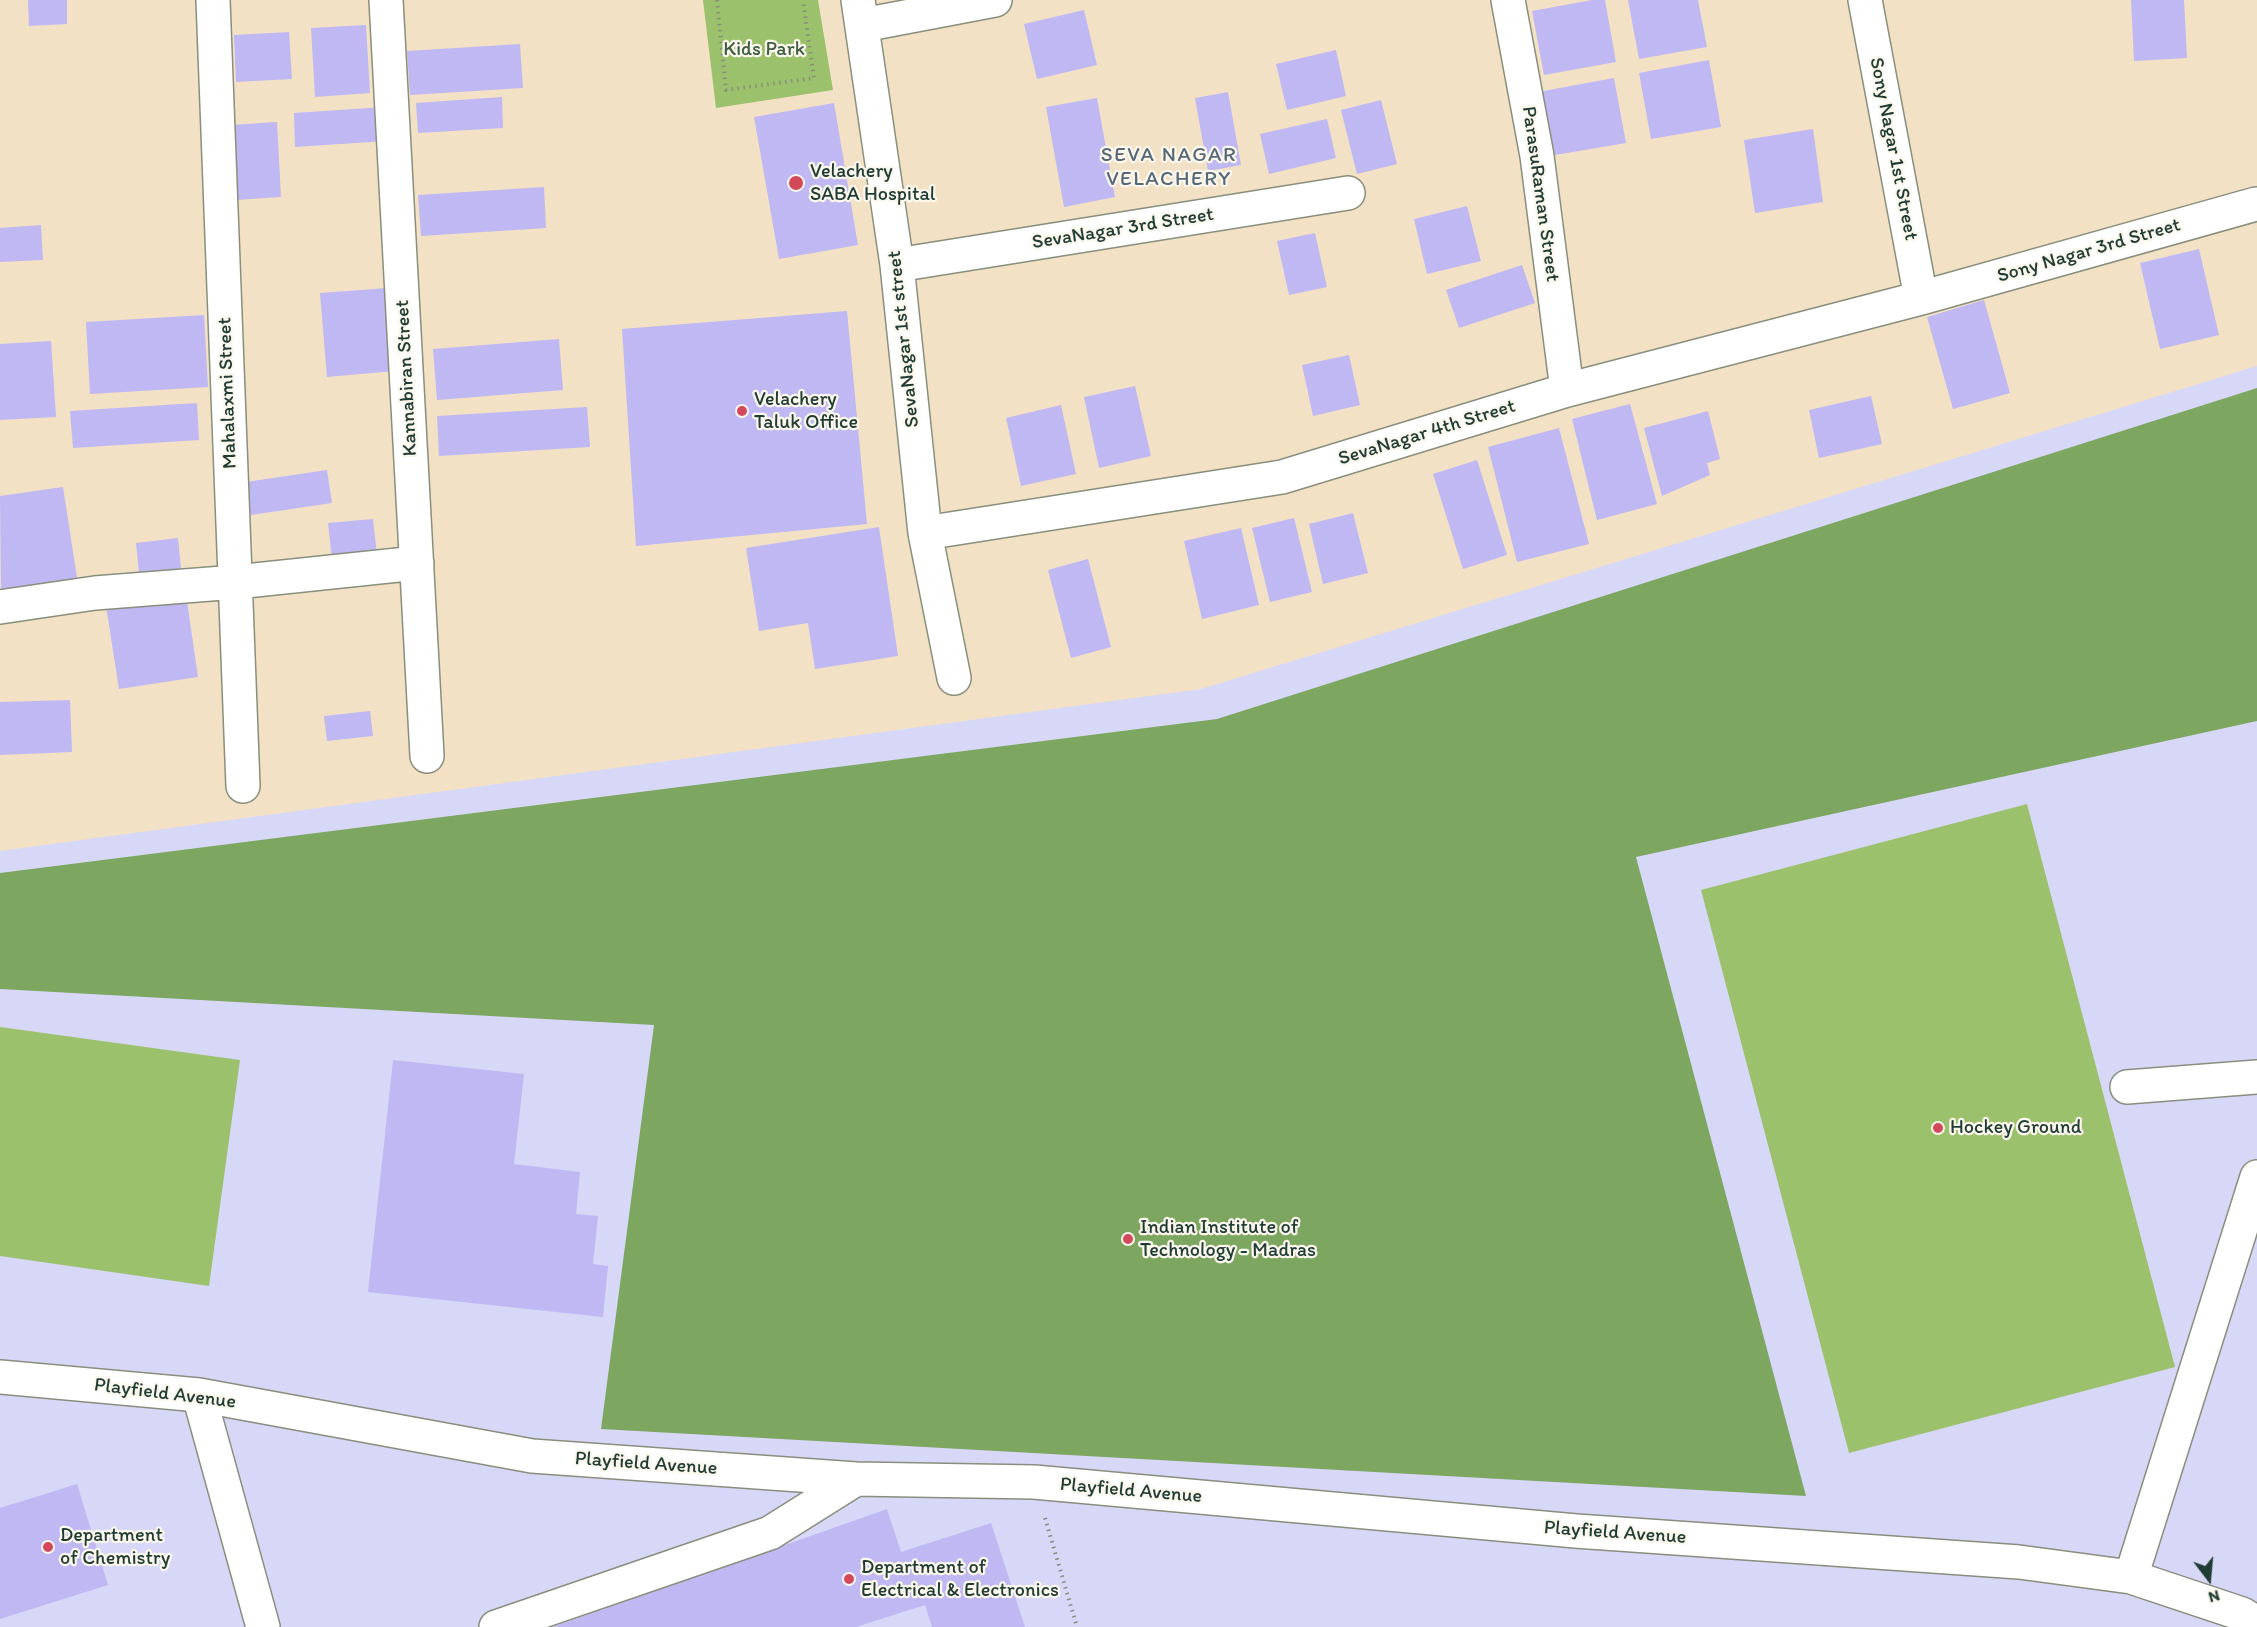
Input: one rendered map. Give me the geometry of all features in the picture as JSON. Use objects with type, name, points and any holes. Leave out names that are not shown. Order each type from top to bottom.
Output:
[{"type":"street","name":"Mahalaxmi Street","points":[[213,0],[243,786]]},
{"type":"street","name":"Kannabiran Street","points":[[386,0],[427,756]]},
{"type":"street","points":[[860,13],[995,0]]},
{"type":"street","name":"ParasuRaman Street","points":[[1508,0],[1537,156],[1567,390]]},
{"type":"street","name":"Sony Nagar 1st Street","points":[[1864,0],[1921,298]]},
{"type":"street","name":"SevaNagar 1st street","points":[[860,13],[897,265],[925,533],[954,678]]},
{"type":"street","name":"SevaNagar 3rd Street","points":[[897,265],[1348,192]]},
{"type":"street","name":"Sony Nagar 3rd Street","points":[[1921,298],[2256,204]]},
{"type":"street","name":"SevaNagar 4th Street","points":[[925,533],[1282,477],[1567,390],[1921,298]]},
{"type":"street","points":[[0,607],[95,593],[236,582],[417,563]]},
{"type":"street","points":[[2127,1087],[2257,1077]]},
{"type":"street","points":[[2132,1577],[2257,1177]]},
{"type":"street","name":"Playfield Avenue","points":[[0,1377],[199,1395],[532,1456],[856,1479],[1034,1482],[1576,1531],[2019,1562],[2132,1577],[2242,1614],[2257,1623]]},
{"type":"street","points":[[199,1395],[263,1627]]},
{"type":"street","points":[[496,1627],[770,1533],[856,1479]]},
{"type":"path","points":[[717,0],[726,90],[814,78],[802,0]]},
{"type":"path","points":[[1034,1482],[1077,1627]]},
{"type":"shaded area","name":"Indian Institute of Technology - Madras","points":[[2257,366],[2257,1627],[0,1627],[0,851],[1201,689]]},
{"type":"green space","name":"Kids Park","points":[[703,0],[818,0],[833,90],[716,108]]},
{"type":"green space","points":[[2257,388],[2257,721],[1636,857],[1806,1496],[601,1429],[654,1025],[0,989],[0,873],[1217,719]]},
{"type":"green space","name":"Hockey Ground","points":[[2027,804],[2175,1367],[1849,1453],[1701,890]]},
{"type":"green space","points":[[0,1027],[240,1060],[209,1286],[0,1256]]},
{"type":"building","points":[[28,0],[67,0],[67,24],[29,26]]},
{"type":"building","points":[[1592,0],[1605,0],[1616,62],[1544,75],[1532,11]]},
{"type":"building","points":[[1628,0],[1698,0],[1707,47],[1639,59]]},
{"type":"building","points":[[2131,0],[2184,0],[2187,58],[2134,61]]},
{"type":"building","points":[[1084,10],[1097,65],[1037,79],[1024,24]]},
{"type":"building","points":[[366,25],[370,93],[315,97],[311,28]]},
{"type":"building","points":[[289,32],[292,79],[236,82],[234,35]]},
{"type":"building","points":[[520,44],[523,88],[410,95],[407,51]]},
{"type":"building","points":[[1336,50],[1346,96],[1287,110],[1276,64]]},
{"type":"building","points":[[1709,60],[1721,127],[1651,139],[1639,73]]},
{"type":"building","points":[[1614,78],[1626,143],[1549,156],[1538,92]]},
{"type":"building","points":[[1228,92],[1241,165],[1208,171],[1195,98]]},
{"type":"building","points":[[502,97],[503,128],[418,133],[416,103]]},
{"type":"building","points":[[1097,98],[1115,197],[1064,207],[1046,107]]},
{"type":"building","points":[[1381,100],[1397,164],[1357,174],[1341,110]]},
{"type":"building","points":[[834,103],[858,245],[779,259],[754,117]]},
{"type":"building","points":[[384,107],[386,141],[295,147],[294,113]]},
{"type":"building","points":[[1327,119],[1336,158],[1269,174],[1260,134]]},
{"type":"building","points":[[277,122],[281,197],[235,200],[231,125]]},
{"type":"building","points":[[1813,129],[1823,202],[1755,213],[1744,140]]},
{"type":"building","points":[[544,187],[546,228],[421,236],[418,195]]},
{"type":"building","points":[[1467,206],[1481,261],[1427,274],[1414,219]]},
{"type":"building","points":[[41,225],[43,260],[0,262],[0,228]]},
{"type":"building","points":[[1315,233],[1327,287],[1289,295],[1277,241]]},
{"type":"building","points":[[2199,249],[2219,335],[2160,349],[2140,263]]},
{"type":"building","points":[[1522,265],[1535,303],[1459,328],[1446,290]]},
{"type":"building","points":[[388,288],[395,371],[327,377],[320,293]]},
{"type":"building","points":[[1984,300],[2010,393],[1953,409],[1927,317]]},
{"type":"building","name":"Velachery Taluk Office","points":[[847,311],[867,524],[636,546],[622,329]]},
{"type":"building","points":[[204,315],[208,387],[90,394],[86,322]]},
{"type":"building","points":[[559,339],[563,390],[437,400],[433,349]]},
{"type":"building","points":[[51,341],[56,417],[0,420],[0,344]]},
{"type":"building","points":[[1349,355],[1360,405],[1313,416],[1302,365]]},
{"type":"building","points":[[1135,386],[1151,456],[1099,468],[1084,397]]},
{"type":"building","points":[[1871,396],[1882,444],[1819,458],[1809,410]]},
{"type":"building","points":[[197,403],[199,440],[73,448],[70,411]]},
{"type":"building","points":[[1630,404],[1657,504],[1597,520],[1572,419]]},
{"type":"building","points":[[1061,405],[1076,474],[1021,486],[1006,418]]},
{"type":"building","points":[[587,407],[590,447],[439,456],[437,416]]},
{"type":"building","points":[[1708,411],[1720,459],[1707,463],[1710,475],[1662,496],[1644,428]]},
{"type":"building","points":[[1559,428],[1589,544],[1517,562],[1488,447]]},
{"type":"building","points":[[1477,460],[1507,555],[1463,569],[1433,474]]},
{"type":"building","points":[[327,470],[332,503],[251,515],[246,482]]},
{"type":"building","points":[[63,487],[78,584],[1,595],[0,496]]},
{"type":"building","points":[[1353,513],[1368,573],[1323,584],[1309,524]]},
{"type":"building","points":[[1294,518],[1312,592],[1270,602],[1252,528]]},
{"type":"building","points":[[373,519],[377,555],[332,559],[328,523]]},
{"type":"building","points":[[879,527],[898,656],[815,669],[808,623],[759,631],[746,548]]},
{"type":"building","points":[[1241,528],[1259,605],[1202,619],[1184,541]]},
{"type":"building","points":[[178,538],[182,579],[140,583],[136,543]]},
{"type":"building","points":[[1088,559],[1111,647],[1071,658],[1048,570]]},
{"type":"building","points":[[186,594],[198,677],[119,689],[106,606]]},
{"type":"building","points":[[70,700],[72,752],[0,755],[0,702]]},
{"type":"building","points":[[370,711],[373,736],[327,741],[324,716]]},
{"type":"building","points":[[393,1060],[524,1074],[514,1164],[580,1172],[576,1214],[598,1216],[593,1264],[608,1266],[603,1317],[368,1292]]},
{"type":"building","name":"Department of Chemistry","points":[[77,1484],[108,1585],[0,1619],[0,1508]]},
{"type":"building","name":"Department of Electrical & Electronics","points":[[887,1509],[901,1552],[991,1523],[1025,1627],[932,1627],[925,1605],[856,1627],[553,1627]]},
{"type":"place","name":"Velachery SABA Hospital","points":[[796,183]]},
{"type":"place","name":"Velachery Taluk Office","points":[[742,411]]},
{"type":"place","name":"Hockey Ground","points":[[1938,1128]]},
{"type":"place","name":"Indian Institute of Technology - Madras","points":[[1128,1239]]},
{"type":"place","name":"Department of Chemistry","points":[[48,1547]]},
{"type":"place","name":"Department of Electrical & Electronics","points":[[849,1579]]},
{"type":"district","name":"SEVA NAGAR VELACHERY","points":[[1169,168]]}]
